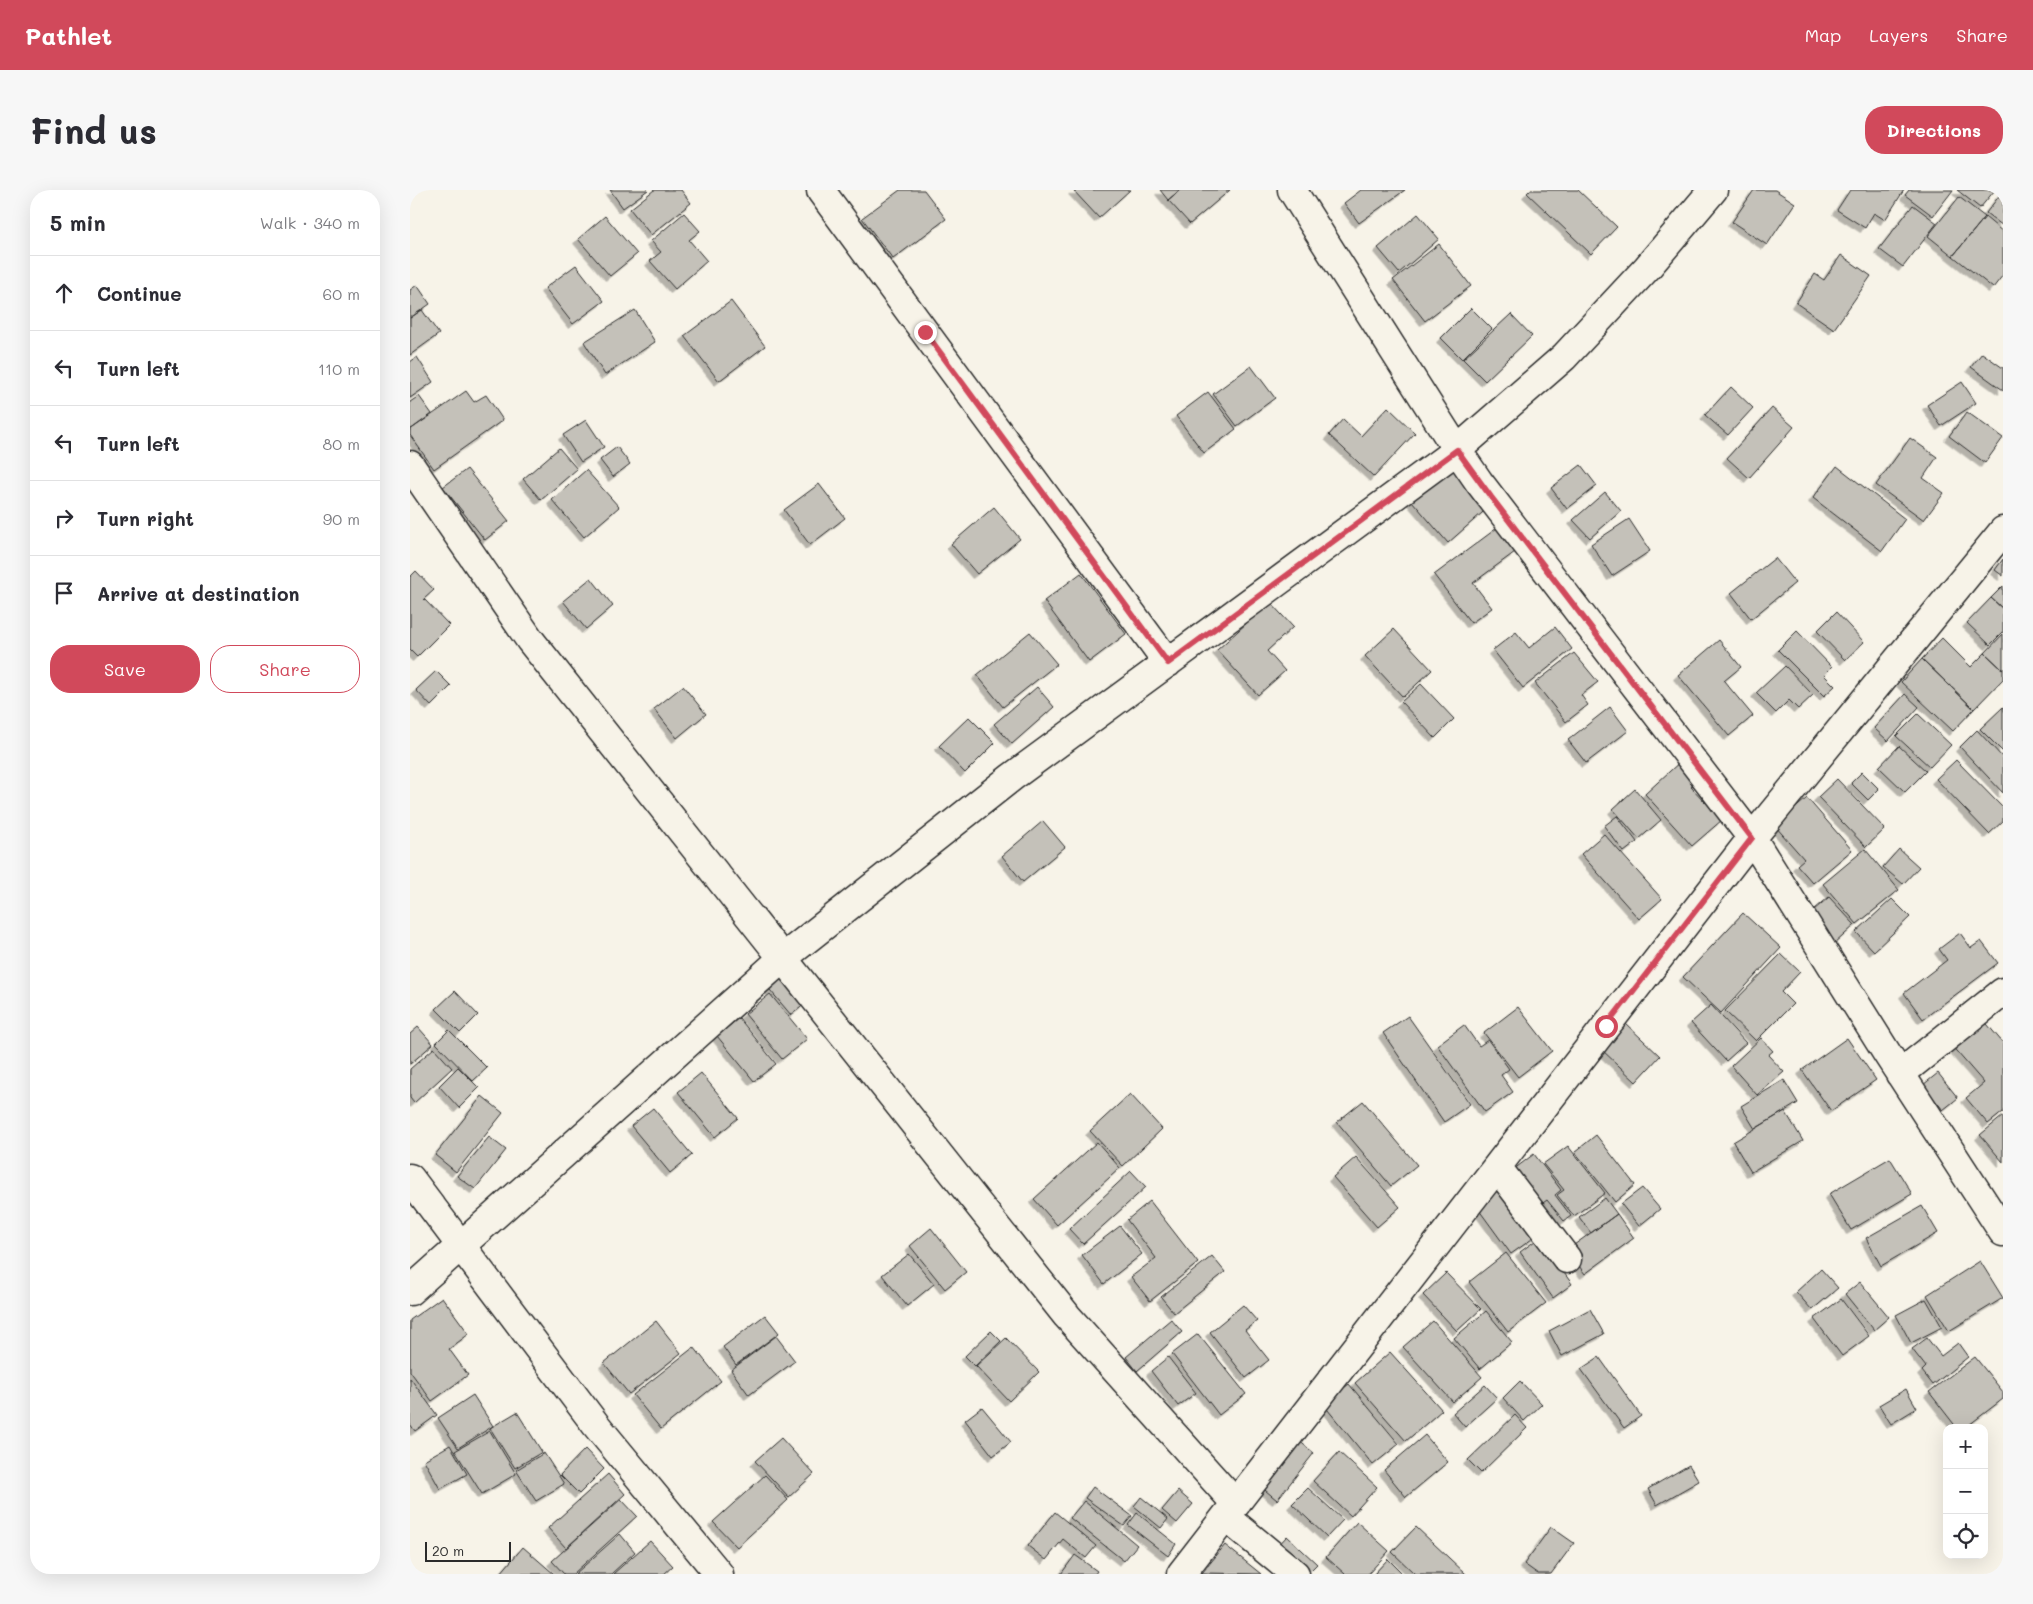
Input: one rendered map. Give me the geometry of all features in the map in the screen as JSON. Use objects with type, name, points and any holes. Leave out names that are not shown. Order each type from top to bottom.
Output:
[{"type":"street","points":[[821,190],[1168,663]]},
{"type":"street","points":[[1292,190],[1479,482],[1752,838],[1900,1074],[2003,1232]]},
{"type":"street","points":[[410,1292],[783,958],[1012,777],[1457,450],[1564,357],[1647,268],[1713,190]]},
{"type":"street","points":[[410,465],[530,640],[1067,1316],[1231,1510],[1295,1574]]},
{"type":"street","points":[[1181,1574],[1752,838],[2003,531]]},
{"type":"street","points":[[1900,1074],[2003,992]]},
{"type":"street","points":[[1497,1167],[1566,1259]]},
{"type":"street","points":[[410,1178],[596,1425],[719,1574]]},
{"type":"building","points":[[610,190],[648,190],[623,208]]},
{"type":"building","points":[[654,190],[681,190],[691,203],[651,235],[630,209]]},
{"type":"building","points":[[900,190],[924,190],[946,219],[893,259],[862,218]]},
{"type":"building","points":[[1073,190],[1130,190],[1099,218]]},
{"type":"building","points":[[1160,190],[1180,190],[1168,200]]},
{"type":"building","points":[[1180,190],[1230,190],[1190,224],[1168,200]]},
{"type":"building","points":[[1361,190],[1405,190],[1359,223],[1344,203]]},
{"type":"building","points":[[1530,190],[1578,190],[1617,227],[1591,254],[1527,193]]},
{"type":"building","points":[[1754,190],[1775,190],[1795,203],[1767,245],[1732,222]]},
{"type":"building","points":[[1850,190],[1904,190],[1885,220],[1874,213],[1865,228],[1837,210]]},
{"type":"building","points":[[1909,190],[1953,190],[1933,216],[1905,195]]},
{"type":"building","points":[[1957,190],[1995,190],[1980,208]]},
{"type":"building","points":[[2003,191],[2003,226],[1986,213]]},
{"type":"building","points":[[1959,197],[1985,217],[1953,256],[1928,236]]},
{"type":"building","points":[[1913,205],[1937,223],[1903,267],[1879,249]]},
{"type":"building","points":[[684,213],[700,231],[689,240],[707,261],[675,289],[650,261],[661,252],[651,241]]},
{"type":"building","points":[[1418,214],[1439,239],[1399,273],[1378,248]]},
{"type":"building","points":[[605,216],[637,254],[610,276],[578,239]]},
{"type":"building","points":[[1985,217],[2003,232],[2003,275],[1993,288],[1953,256]]},
{"type":"building","points":[[1439,244],[1471,286],[1425,321],[1393,280]]},
{"type":"building","points":[[1841,255],[1871,276],[1834,329],[1796,303],[1815,274],[1824,280]]},
{"type":"building","points":[[576,265],[604,301],[573,324],[545,288]]},
{"type":"building","points":[[417,285],[430,304],[410,318],[410,290]]},
{"type":"building","points":[[731,301],[765,346],[719,381],[684,336]]},
{"type":"building","points":[[1471,308],[1492,329],[1462,359],[1441,338]]},
{"type":"building","points":[[422,310],[439,334],[410,355],[410,318]]},
{"type":"building","points":[[635,310],[655,342],[605,375],[584,342]]},
{"type":"building","points":[[1511,314],[1532,336],[1485,381],[1463,359]]},
{"type":"building","points":[[1982,353],[2003,368],[2003,390],[1971,367]]},
{"type":"building","points":[[417,357],[433,382],[410,398],[410,362]]},
{"type":"building","points":[[1251,366],[1275,398],[1237,426],[1213,394]]},
{"type":"building","points":[[1962,382],[1976,403],[1941,426],[1927,405]]},
{"type":"building","points":[[1731,387],[1753,408],[1728,435],[1705,415]]},
{"type":"building","points":[[466,391],[474,402],[486,395],[503,420],[434,469],[410,435],[410,430]]},
{"type":"building","points":[[1208,392],[1236,429],[1204,453],[1176,416]]},
{"type":"building","points":[[419,396],[432,414],[410,430],[410,402]]},
{"type":"building","points":[[1388,407],[1415,433],[1374,477],[1329,435],[1343,419],[1361,436]]},
{"type":"building","points":[[1772,408],[1794,427],[1749,478],[1727,458]]},
{"type":"building","points":[[1967,412],[2003,438],[1985,463],[1949,436]]},
{"type":"building","points":[[586,420],[604,447],[581,462],[563,435]]},
{"type":"building","points":[[1910,438],[1937,457],[1923,478],[1944,493],[1924,520],[1876,485]]},
{"type":"building","points":[[617,447],[630,464],[613,477],[600,460]]},
{"type":"building","points":[[559,448],[577,469],[541,500],[523,479]]},
{"type":"building","points":[[1455,464],[1491,505],[1448,543],[1412,501]]},
{"type":"building","points":[[1581,465],[1597,486],[1567,509],[1551,488]]},
{"type":"building","points":[[1837,466],[1905,519],[1882,551],[1813,498]]},
{"type":"building","points":[[467,469],[509,521],[485,540],[443,487]]},
{"type":"building","points":[[586,470],[619,507],[584,537],[552,500]]},
{"type":"building","points":[[819,484],[845,518],[810,545],[784,510]]},
{"type":"building","points":[[1605,492],[1621,511],[1590,538],[1573,520]]},
{"type":"building","points":[[994,507],[1020,539],[977,574],[951,544]]},
{"type":"building","points":[[1629,519],[1650,551],[1612,576],[1591,544]]},
{"type":"building","points":[[1497,528],[1515,552],[1473,583],[1492,608],[1471,623],[1434,575]]},
{"type":"building","points":[[1775,558],[1795,583],[1751,619],[1731,593]]},
{"type":"building","points":[[2003,559],[2003,576],[1995,570]]},
{"type":"building","points":[[416,571],[434,590],[424,599],[449,625],[417,657],[410,650],[410,577]]},
{"type":"building","points":[[1081,573],[1126,634],[1089,662],[1044,601]]},
{"type":"building","points":[[591,578],[613,606],[586,629],[563,601]]},
{"type":"building","points":[[2003,586],[2003,609],[1991,598]]},
{"type":"building","points":[[1991,598],[2003,609],[2003,632],[1990,645],[1967,623]]},
{"type":"building","points":[[1270,602],[1293,627],[1267,651],[1285,671],[1258,695],[1217,650]]},
{"type":"building","points":[[1836,612],[1864,642],[1845,660],[1817,631]]},
{"type":"building","points":[[1555,627],[1572,649],[1523,688],[1493,650],[1516,632],[1529,648]]},
{"type":"building","points":[[1394,629],[1432,670],[1403,697],[1365,656]]},
{"type":"building","points":[[1797,631],[1832,667],[1824,675],[1835,686],[1824,696],[1778,650]]},
{"type":"building","points":[[1030,632],[1057,664],[1003,707],[977,675]]},
{"type":"building","points":[[2003,634],[2003,670],[1985,653]]},
{"type":"building","points":[[1942,638],[1971,667],[1985,653],[2003,670],[2003,679],[1974,709],[1922,659]]},
{"type":"building","points":[[1719,640],[1741,667],[1724,681],[1753,716],[1729,736],[1678,675]]},
{"type":"building","points":[[1574,653],[1598,682],[1581,695],[1588,705],[1566,722],[1535,683]]},
{"type":"building","points":[[1922,659],[1974,709],[1953,731],[1901,682]]},
{"type":"building","points":[[1785,666],[1813,695],[1798,709],[1789,700],[1776,713],[1756,693]]},
{"type":"building","points":[[436,671],[451,686],[431,706],[416,690]]},
{"type":"building","points":[[1421,684],[1454,719],[1435,738],[1401,702]]},
{"type":"building","points":[[683,686],[706,714],[677,738],[654,709]]},
{"type":"building","points":[[1037,687],[1054,707],[1012,744],[994,724]]},
{"type":"building","points":[[1905,694],[1919,707],[1888,741],[1874,728]]},
{"type":"building","points":[[1610,707],[1628,731],[1586,763],[1568,740]]},
{"type":"building","points":[[2003,707],[2003,752],[1980,729]]},
{"type":"building","points":[[1918,714],[1951,745],[1930,767],[1896,736]]},
{"type":"building","points":[[969,717],[995,743],[965,773],[939,746]]},
{"type":"building","points":[[1977,730],[2003,758],[2003,793],[1960,747]]},
{"type":"building","points":[[1899,746],[1926,771],[1905,792],[1879,767]]},
{"type":"building","points":[[1682,760],[1700,779],[1691,787],[1722,820],[1692,846],[1645,794]]},
{"type":"building","points":[[1956,760],[2003,808],[2003,821],[1989,834],[1936,779]]},
{"type":"building","points":[[1862,772],[1879,789],[1868,800],[1851,783]]},
{"type":"building","points":[[1837,779],[1885,829],[1866,847],[1818,797]]},
{"type":"building","points":[[1635,789],[1661,820],[1639,839],[1613,809]]},
{"type":"building","points":[[1807,798],[1852,850],[1813,883],[1797,865],[1804,859],[1775,826]]},
{"type":"building","points":[[1617,816],[1637,842],[1624,852],[1604,826]]},
{"type":"building","points":[[1043,821],[1065,847],[1023,882],[1002,856]]},
{"type":"building","points":[[1604,834],[1662,899],[1639,919],[1581,854]]},
{"type":"building","points":[[1865,849],[1899,890],[1857,924],[1823,884]]},
{"type":"building","points":[[1899,849],[1919,867],[1903,884],[1883,867]]},
{"type":"building","points":[[1829,897],[1855,925],[1833,945],[1807,916]]},
{"type":"building","points":[[1892,899],[1910,917],[1874,951],[1856,932]]},
{"type":"building","points":[[1743,913],[1781,948],[1721,1013],[1683,977]]},
{"type":"building","points":[[1960,933],[1971,948],[1981,941],[1998,963],[1923,1019],[1904,993],[1947,960],[1939,949]]},
{"type":"building","points":[[1781,954],[1800,972],[1781,992],[1793,1004],[1756,1041],[1725,1011]]},
{"type":"building","points":[[779,973],[805,1004],[791,1015],[765,984]]},
{"type":"building","points":[[455,991],[478,1015],[460,1033],[436,1009]]},
{"type":"building","points":[[770,994],[807,1039],[782,1059],[745,1014]]},
{"type":"building","points":[[1711,1005],[1746,1043],[1726,1061],[1691,1023]]},
{"type":"building","points":[[1518,1007],[1552,1051],[1518,1077],[1484,1033]]},
{"type":"building","points":[[1408,1016],[1470,1104],[1444,1122],[1383,1033]]},
{"type":"building","points":[[739,1018],[776,1064],[754,1081],[717,1036]]},
{"type":"building","points":[[1982,1018],[2003,1043],[2003,1112],[1988,1124],[1966,1098],[1984,1083],[1950,1044]]},
{"type":"building","points":[[1625,1023],[1660,1056],[1636,1082],[1601,1049]]},
{"type":"building","points":[[1464,1025],[1479,1046],[1488,1040],[1509,1069],[1501,1075],[1513,1092],[1485,1112],[1437,1045]]},
{"type":"building","points":[[418,1027],[433,1044],[410,1064],[410,1034]]},
{"type":"building","points":[[449,1030],[487,1068],[473,1081],[436,1043]]},
{"type":"building","points":[[1761,1038],[1773,1051],[1768,1055],[1784,1072],[1757,1095],[1731,1066]]},
{"type":"building","points":[[1847,1038],[1876,1080],[1831,1111],[1802,1070]]},
{"type":"building","points":[[434,1048],[452,1068],[414,1103],[410,1098],[410,1069]]},
{"type":"building","points":[[458,1067],[479,1088],[459,1108],[439,1086]]},
{"type":"building","points":[[701,1073],[738,1118],[715,1137],[678,1092]]},
{"type":"building","points":[[1938,1073],[1958,1098],[1943,1110],[1923,1085]]},
{"type":"building","points":[[1784,1080],[1798,1103],[1755,1129],[1741,1106]]},
{"type":"building","points":[[1130,1094],[1162,1129],[1123,1166],[1090,1131]]},
{"type":"building","points":[[482,1096],[503,1113],[456,1172],[435,1155]]},
{"type":"building","points":[[1363,1101],[1417,1165],[1391,1186],[1337,1122]]},
{"type":"building","points":[[653,1108],[692,1155],[670,1173],[631,1126]]},
{"type":"building","points":[[1785,1111],[1803,1141],[1751,1172],[1733,1142]]},
{"type":"building","points":[[2003,1116],[2003,1162],[1980,1135]]},
{"type":"building","points":[[1596,1135],[1635,1185],[1615,1202],[1575,1152]]},
{"type":"building","points":[[489,1137],[506,1150],[475,1189],[457,1176]]},
{"type":"building","points":[[1097,1142],[1120,1168],[1057,1225],[1034,1199]]},
{"type":"building","points":[[1568,1146],[1605,1193],[1574,1216],[1557,1195],[1564,1190],[1543,1164]]},
{"type":"building","points":[[1534,1154],[1561,1190],[1555,1195],[1571,1216],[1564,1221],[1547,1200],[1536,1208],[1509,1173]]},
{"type":"building","points":[[1356,1157],[1400,1207],[1377,1227],[1333,1177]]},
{"type":"building","points":[[1890,1158],[1912,1194],[1851,1230],[1829,1194]]},
{"type":"building","points":[[1131,1171],[1146,1187],[1083,1244],[1069,1229]]},
{"type":"building","points":[[1504,1186],[1539,1234],[1511,1254],[1476,1206]]},
{"type":"building","points":[[1642,1188],[1660,1209],[1639,1226],[1621,1204]]},
{"type":"building","points":[[1605,1198],[1617,1214],[1591,1233],[1579,1217]]},
{"type":"building","points":[[1150,1201],[1198,1263],[1150,1301],[1131,1277],[1156,1258],[1127,1220]]},
{"type":"building","points":[[1922,1206],[1938,1233],[1881,1266],[1866,1238]]},
{"type":"building","points":[[1617,1214],[1634,1238],[1585,1274],[1567,1250]]},
{"type":"building","points":[[1120,1226],[1142,1254],[1104,1284],[1082,1255]]},
{"type":"building","points":[[931,1228],[966,1272],[945,1289],[910,1246]]},
{"type":"building","points":[[1539,1238],[1572,1284],[1553,1298],[1520,1252]]},
{"type":"building","points":[[1506,1253],[1546,1303],[1508,1332],[1469,1282]]},
{"type":"building","points":[[909,1254],[934,1284],[907,1306],[882,1275]]},
{"type":"building","points":[[1212,1256],[1225,1272],[1174,1313],[1161,1297]]},
{"type":"building","points":[[1980,1261],[2003,1298],[1949,1331],[1927,1295]]},
{"type":"building","points":[[1821,1269],[1838,1288],[1812,1310],[1796,1292]]},
{"type":"building","points":[[1446,1273],[1481,1309],[1457,1331],[1423,1295]]},
{"type":"building","points":[[1860,1282],[1889,1317],[1874,1330],[1845,1294]]},
{"type":"building","points":[[442,1297],[469,1334],[449,1349],[468,1375],[432,1401],[410,1371],[410,1320]]},
{"type":"building","points":[[1841,1299],[1869,1336],[1842,1356],[1814,1319]]},
{"type":"building","points":[[1926,1299],[1942,1327],[1911,1343],[1896,1315]]},
{"type":"building","points":[[1243,1305],[1257,1321],[1245,1330],[1269,1360],[1246,1378],[1210,1332]]},
{"type":"building","points":[[1590,1309],[1604,1334],[1562,1356],[1549,1331]]},
{"type":"building","points":[[1486,1311],[1512,1342],[1480,1369],[1454,1338]]},
{"type":"building","points":[[765,1315],[779,1333],[736,1365],[723,1347]]},
{"type":"building","points":[[1171,1319],[1182,1332],[1137,1371],[1126,1357]]},
{"type":"building","points":[[656,1321],[681,1353],[629,1394],[604,1363]]},
{"type":"building","points":[[1433,1321],[1482,1377],[1453,1402],[1403,1347]]},
{"type":"building","points":[[991,1331],[1001,1341],[975,1366],[965,1356]]},
{"type":"building","points":[[1198,1334],[1246,1394],[1219,1415],[1172,1354]]},
{"type":"building","points":[[776,1336],[795,1361],[749,1395],[731,1370]]},
{"type":"building","points":[[1006,1338],[1039,1372],[1009,1401],[976,1366]]},
{"type":"building","points":[[1927,1338],[1941,1356],[1958,1343],[1968,1357],[1933,1385],[1922,1371],[1926,1367],[1912,1349]]},
{"type":"building","points":[[694,1347],[721,1381],[661,1429],[633,1395]]},
{"type":"building","points":[[1390,1352],[1442,1410],[1406,1441],[1355,1383]]},
{"type":"building","points":[[1168,1357],[1196,1393],[1178,1406],[1151,1371]]},
{"type":"building","points":[[1599,1357],[1641,1416],[1624,1428],[1581,1369]]},
{"type":"building","points":[[1975,1357],[2003,1392],[2003,1399],[1970,1424],[1954,1424],[1929,1392]]},
{"type":"building","points":[[410,1378],[437,1415],[415,1431],[410,1424]]},
{"type":"building","points":[[1520,1381],[1542,1404],[1524,1421],[1503,1398]]},
{"type":"building","points":[[1349,1384],[1399,1444],[1373,1465],[1323,1404]]},
{"type":"building","points":[[1485,1385],[1497,1398],[1465,1427],[1453,1413]]},
{"type":"building","points":[[1906,1389],[1917,1408],[1891,1424],[1879,1405]]},
{"type":"building","points":[[473,1395],[493,1426],[458,1448],[438,1418]]},
{"type":"building","points":[[982,1407],[1011,1442],[993,1456],[965,1420]]},
{"type":"building","points":[[517,1412],[542,1452],[515,1468],[490,1428]]},
{"type":"building","points":[[1515,1415],[1527,1428],[1481,1473],[1468,1460]]},
{"type":"building","points":[[490,1431],[516,1474],[482,1494],[455,1451]]},
{"type":"building","points":[[1425,1435],[1448,1462],[1406,1497],[1384,1470]]},
{"type":"building","points":[[781,1438],[814,1474],[789,1497],[755,1461]]},
{"type":"building","points":[[1298,1440],[1314,1453],[1277,1500],[1260,1486]]},
{"type":"building","points":[[450,1445],[467,1474],[440,1489],[424,1460]]},
{"type":"building","points":[[585,1449],[604,1469],[579,1494],[560,1475]]},
{"type":"building","points":[[1339,1452],[1377,1487],[1351,1516],[1313,1481]]},
{"type":"building","points":[[544,1453],[564,1484],[536,1501],[516,1470]]},
{"type":"building","points":[[1689,1465],[1699,1481],[1657,1505],[1648,1489]]},
{"type":"building","points":[[608,1474],[625,1494],[566,1548],[548,1528]]},
{"type":"building","points":[[765,1475],[788,1500],[737,1547],[713,1522]]},
{"type":"building","points":[[1093,1487],[1132,1516],[1124,1526],[1085,1498]]},
{"type":"building","points":[[1308,1488],[1343,1520],[1327,1537],[1292,1504]]},
{"type":"building","points":[[1178,1491],[1193,1504],[1177,1523],[1162,1510]]},
{"type":"building","points":[[1141,1497],[1168,1519],[1161,1528],[1134,1506]]},
{"type":"building","points":[[621,1499],[637,1516],[573,1574],[564,1574],[552,1561]]},
{"type":"building","points":[[1084,1501],[1137,1545],[1124,1561],[1070,1518]]},
{"type":"building","points":[[1055,1512],[1096,1546],[1086,1558],[1063,1539],[1046,1560],[1028,1546]]},
{"type":"building","points":[[1137,1513],[1176,1544],[1168,1556],[1128,1525]]},
{"type":"building","points":[[1357,1522],[1389,1551],[1368,1574],[1345,1574],[1326,1557]]},
{"type":"building","points":[[1416,1527],[1466,1574],[1415,1574],[1392,1552]]},
{"type":"building","points":[[1551,1527],[1574,1543],[1551,1574],[1538,1574],[1524,1564]]},
{"type":"building","points":[[620,1534],[635,1552],[611,1574],[575,1574]]},
{"type":"building","points":[[1287,1536],[1317,1564],[1307,1574],[1274,1550]]},
{"type":"building","points":[[650,1541],[673,1566],[664,1574],[613,1574]]},
{"type":"building","points":[[1225,1545],[1261,1574],[1202,1573]]},
{"type":"building","points":[[523,1547],[554,1574],[500,1574]]},
{"type":"building","points":[[1075,1555],[1097,1571],[1095,1574],[1061,1574]]},
{"type":"building","points":[[1388,1559],[1403,1574],[1374,1574]]},
{"type":"route","points":[[925,332],[1168,663],[1457,450],[1479,482],[1752,838],[1606,1026]]}]
